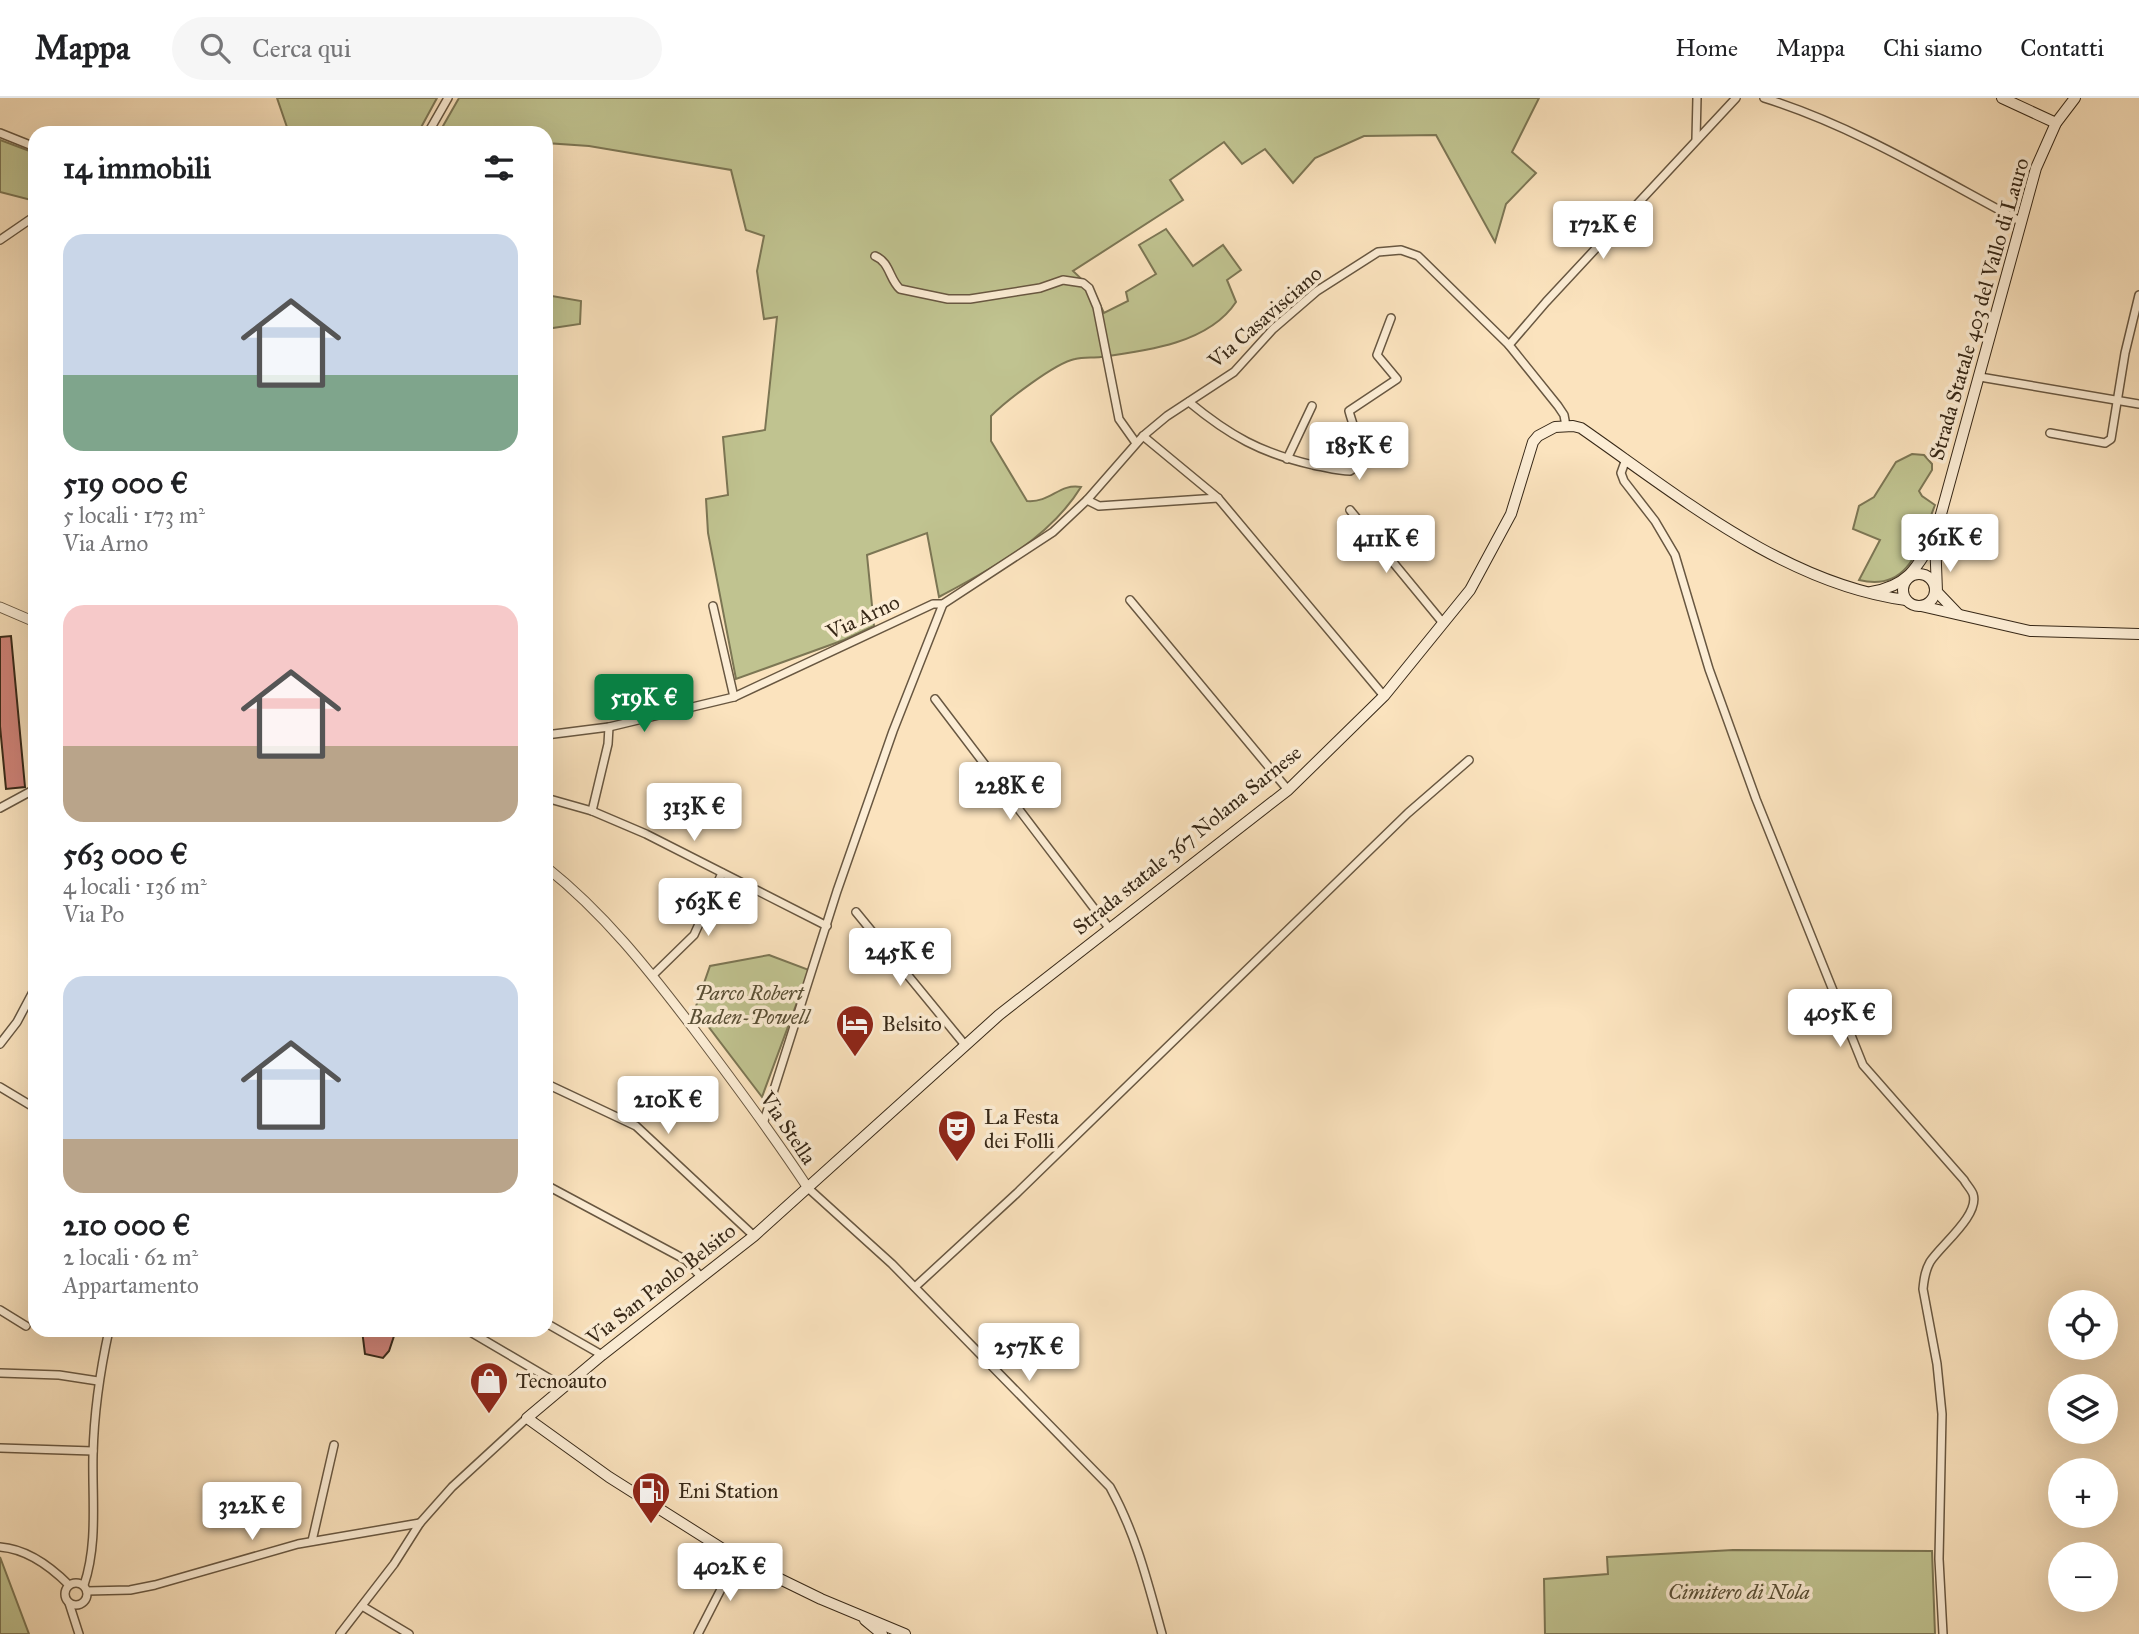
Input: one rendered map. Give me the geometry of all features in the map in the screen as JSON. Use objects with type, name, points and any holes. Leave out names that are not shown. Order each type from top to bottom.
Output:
[{"type":"main road","points":[[2002,98],[2056,123]]},
{"type":"main road","name":"Strada Statale 403 del Vallo di Lauro","points":[[1908,578],[1934,536],[2036,168],[2056,123],[2074,98]]},
{"type":"main road","points":[[1566,426],[1581,428],[1768,552],[1804,571],[1867,593],[2030,631],[2139,634]]},
{"type":"main road","name":"Strada statale 367 Nolana Sarnese","points":[[999,1014],[1288,790],[1384,696],[1470,590],[1511,514],[1533,442],[1546,430],[1566,426]]},
{"type":"main road","name":"Strada Statale 403 del Vallo di Lauro","points":[[1934,536],[1935,586]]},
{"type":"main road","points":[[1867,593],[1891,587],[1917,574],[1926,575],[1935,586],[1939,597],[1959,616]]},
{"type":"main road","points":[[1906,600],[1903,586],[1908,578]]},
{"type":"main road","points":[[1921,606],[1933,599],[1935,586]]},
{"type":"main road","name":"Via San Paolo Belsito","points":[[527,1418],[602,1355],[754,1236],[999,1014]]},
{"type":"main road","points":[[527,1418],[609,1477],[737,1558],[855,1614],[905,1634]]},
{"type":"main road","points":[[855,1614],[882,1634]]},
{"type":"street","points":[[432,126],[448,98]]},
{"type":"street","points":[[1696,98],[1696,140]]},
{"type":"street","points":[[1509,345],[1736,98]]},
{"type":"street","points":[[1764,98],[1799,109],[1865,139],[2020,221]]},
{"type":"street","points":[[0,134],[28,144]]},
{"type":"street","points":[[0,240],[28,221]]},
{"type":"street","name":"Via Casavisciano","points":[[1143,436],[1167,416],[1234,372],[1273,329],[1317,291],[1378,252],[1401,250],[1418,256],[1509,345],[1559,406],[1566,426]]},
{"type":"street","points":[[875,257],[886,263],[894,283],[900,289],[948,299],[992,296],[1063,281],[1083,283],[1089,288],[1097,307],[1119,419],[1136,443]]},
{"type":"street","points":[[2050,433],[2109,441],[2139,295]]},
{"type":"street","points":[[1189,402],[1224,431],[1287,459],[1344,471],[1355,468],[1359,450],[1349,411],[1397,379],[1377,355],[1391,318]]},
{"type":"street","points":[[1980,377],[2139,404]]},
{"type":"street","points":[[1287,459],[1312,407]]},
{"type":"street","points":[[1143,436],[1218,498],[1384,696]]},
{"type":"street","name":"Via Arno","points":[[553,734],[609,727],[734,697],[933,604],[943,604],[1053,532],[1087,499],[1143,436]]},
{"type":"street","points":[[1626,459],[1621,473],[1623,481],[1655,521],[1675,555],[1713,680],[1751,786],[1863,1065],[1973,1194],[1973,1202],[1964,1223],[1930,1262],[1924,1276],[1923,1289],[1937,1364],[1942,1414],[1939,1559],[1942,1634]]},
{"type":"street","points":[[1087,499],[1099,506],[1218,498]]},
{"type":"street","points":[[1350,510],[1443,623]]},
{"type":"street","points":[[1130,600],[1288,790]]},
{"type":"street","points":[[764,1121],[893,731],[943,604]]},
{"type":"street","points":[[713,606],[734,697]]},
{"type":"street","points":[[0,607],[28,619]]},
{"type":"street","points":[[934,699],[1109,928]]},
{"type":"street","points":[[592,811],[609,727]]},
{"type":"street","points":[[915,1287],[1017,1193],[1408,813],[1469,760]]},
{"type":"street","points":[[0,808],[28,793]]},
{"type":"street","points":[[553,800],[592,811],[827,926]]},
{"type":"street","name":"Via Stella","points":[[553,873],[604,917],[653,975],[764,1121],[808,1188]]},
{"type":"street","points":[[653,975],[694,935],[722,873]]},
{"type":"street","points":[[856,912],[965,1045]]},
{"type":"street","points":[[0,1044],[28,1001]]},
{"type":"street","points":[[0,1087],[28,1104]]},
{"type":"street","points":[[553,1087],[636,1126],[754,1236]]},
{"type":"street","points":[[808,1188],[915,1287],[1110,1487],[1123,1511],[1143,1562],[1162,1634]]},
{"type":"street","points":[[553,1189],[686,1260],[701,1277]]},
{"type":"street","points":[[0,1310],[26,1326]]},
{"type":"street","points":[[553,1327],[602,1355]]},
{"type":"street","points":[[68,1602],[82,1604],[87,1598],[92,1550],[93,1451],[98,1381],[107,1337]]},
{"type":"street","points":[[479,1337],[564,1387]]},
{"type":"street","points":[[0,1373],[98,1381]]},
{"type":"street","name":"Via San Paolo Belsito","points":[[340,1634],[394,1564],[420,1523],[452,1487],[527,1418]]},
{"type":"street","points":[[312,1541],[334,1445]]},
{"type":"street","points":[[0,1448],[93,1451]]},
{"type":"street","points":[[79,1634],[65,1594],[69,1585],[75,1582],[86,1588],[130,1590],[166,1583],[312,1541],[420,1523]]},
{"type":"street","points":[[0,1547],[20,1551],[38,1559],[69,1585]]},
{"type":"street","points":[[698,1634],[737,1558]]},
{"type":"street","points":[[362,1606],[409,1634]]},
{"type":"green space","points":[[277,98],[437,98],[422,126],[287,126]]},
{"type":"green space","points":[[459,98],[1539,98],[1512,152],[1536,173],[1506,204],[1495,242],[1436,135],[1364,136],[1315,158],[1293,183],[1265,149],[1242,164],[1224,142],[1170,180],[1183,200],[1073,271],[1093,290],[1104,313],[1128,301],[1126,292],[1156,274],[1139,245],[1166,229],[1193,266],[1223,245],[1241,270],[1227,280],[1236,302],[1210,327],[1176,343],[1138,352],[1078,358],[1066,362],[1031,383],[991,416],[991,441],[1027,501],[1042,499],[1067,488],[1081,487],[1068,506],[1018,551],[939,597],[927,533],[867,555],[874,626],[844,640],[736,679],[708,533],[706,499],[728,495],[723,437],[765,430],[777,317],[764,319],[757,271],[764,236],[746,230],[731,170],[589,146],[553,143],[553,126],[443,126]]},
{"type":"green space","points":[[0,140],[28,150],[28,199],[0,192]]},
{"type":"green space","points":[[553,296],[581,301],[580,324],[553,328]]},
{"type":"green space","points":[[1912,454],[1924,455],[1932,464],[1932,470],[1919,491],[1935,505],[1924,535],[1911,562],[1902,572],[1891,579],[1877,582],[1859,580],[1880,540],[1853,529],[1859,506],[1874,497],[1896,462]]},
{"type":"green space","name":"Parco Robert Baden-Powell","points":[[769,955],[809,970],[762,1097],[695,1009],[710,966]]},
{"type":"green space","name":"Cimitero di Nola","points":[[1733,1550],[1932,1551],[1935,1634],[1545,1634],[1544,1579],[1608,1574],[1607,1557]]},
{"type":"green space","points":[[0,1557],[29,1634],[0,1634]]},
{"type":"building","points":[[11,636],[25,787],[6,789],[0,726],[0,637]]},
{"type":"building","points":[[363,1337],[394,1337],[389,1351],[383,1358],[365,1354]]},
{"type":"place","name":"Belsito","points":[[855,1058]]},
{"type":"place","name":"La Festa dei Folli","points":[[957,1163]]},
{"type":"place","name":"Tecnoauto","points":[[489,1415]]},
{"type":"place","name":"Eni Station","points":[[651,1525]]}]
